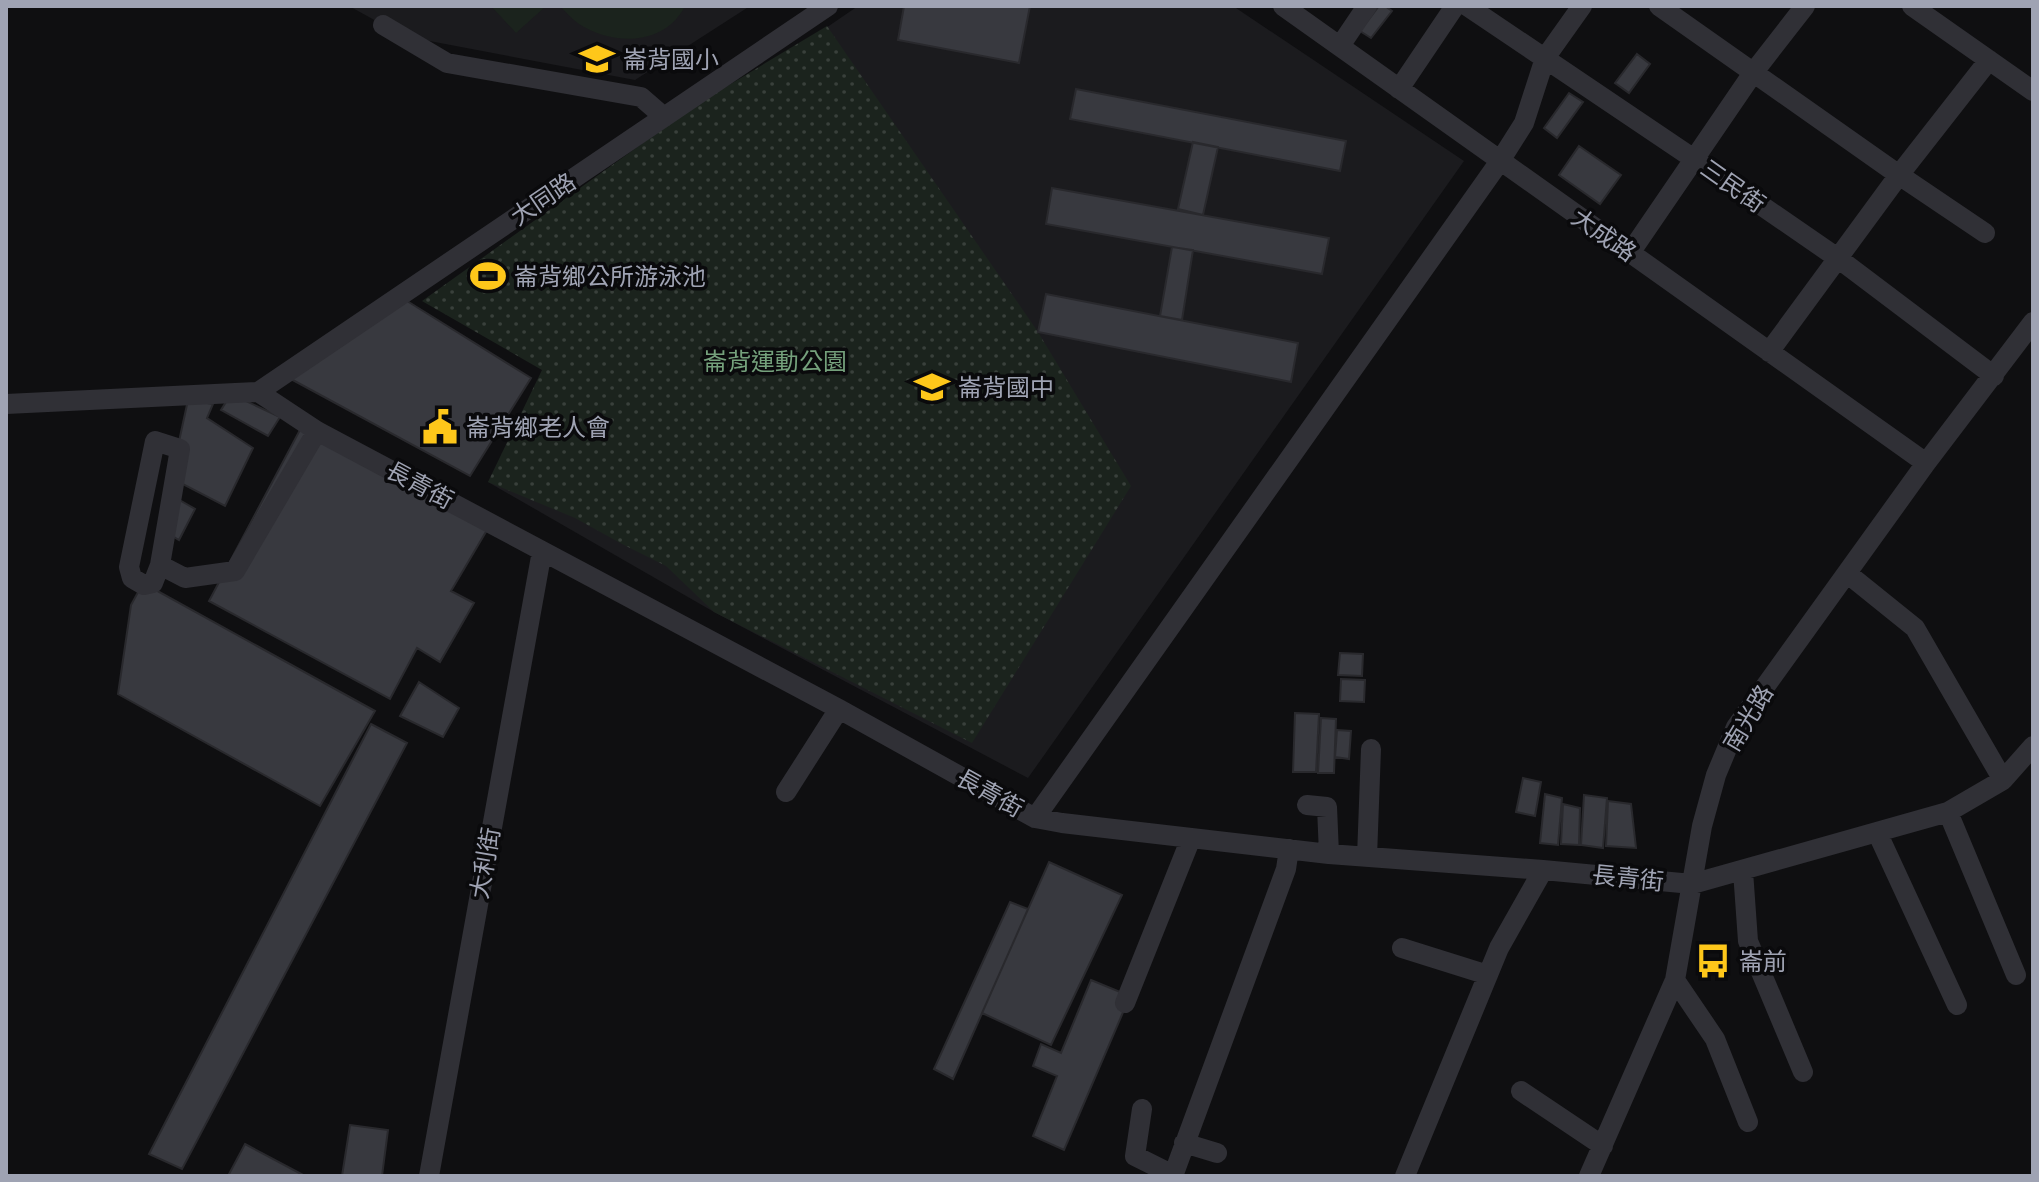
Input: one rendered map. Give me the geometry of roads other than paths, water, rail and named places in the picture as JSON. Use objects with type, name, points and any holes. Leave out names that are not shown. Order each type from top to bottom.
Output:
[{"type":"street","name":"大同路","points":[[258,392],[828,6]]},
{"type":"street","name":"大成路","points":[[1283,6],[1926,463]]},
{"type":"street","points":[[1340,46],[1367,6]]},
{"type":"street","points":[[1399,89],[1455,6]]},
{"type":"street","name":"三民街","points":[[1467,6],[1839,259],[1994,376]]},
{"type":"street","points":[[1035,818],[1500,161],[1524,123],[1545,58],[1582,6]]},
{"type":"street","points":[[1659,6],[1985,233]]},
{"type":"street","points":[[1630,253],[1753,73],[1805,6]]},
{"type":"street","points":[[1912,6],[2033,91]]},
{"type":"street","points":[[383,25],[447,63],[641,97],[664,117]]},
{"type":"street","points":[[1769,352],[1899,175],[1989,60]]},
{"type":"street","name":"南光路","points":[[1589,1176],[1675,980],[1705,813],[1716,775],[1736,727],[1926,463],[2033,322]]},
{"type":"street","points":[[6,404],[258,392]]},
{"type":"street","name":"長青街","points":[[258,392],[317,431],[839,709],[1035,818],[1329,854],[1692,884],[1948,812],[2003,780],[2033,746]]},
{"type":"street","points":[[160,565],[185,578],[235,571],[317,431]]},
{"type":"street","points":[[155,441],[180,449],[160,565],[153,583],[144,585],[132,578],[129,567],[155,441]]},
{"type":"street","name":"大利街","points":[[429,1176],[542,551]]},
{"type":"street","points":[[1848,574],[1915,628],[2003,780]]},
{"type":"street","points":[[786,792],[839,709]]},
{"type":"street","points":[[1367,857],[1371,749]]},
{"type":"street","points":[[1307,805],[1327,807],[1329,854]]},
{"type":"street","points":[[1948,812],[2016,975]]},
{"type":"street","points":[[1877,832],[1957,1005]]},
{"type":"street","points":[[1125,1003],[1191,838]]},
{"type":"street","points":[[1142,1109],[1135,1156],[1173,1175],[1286,869],[1289,849]]},
{"type":"street","points":[[1405,1176],[1499,948],[1543,870]]},
{"type":"street","points":[[1743,871],[1748,941],[1803,1072]]},
{"type":"street","points":[[1402,948],[1488,975]]},
{"type":"street","points":[[1675,980],[1715,1039],[1748,1122]]},
{"type":"street","points":[[1521,1091],[1603,1146]]},
{"type":"street","points":[[1184,1143],[1217,1153]]},
{"type":"place","name":"崙背國小","points":[[597,59]]},
{"type":"place","name":"崙背鄉公所游泳池","points":[[488,276]]},
{"type":"place","name":"崙背國中","points":[[932,387]]},
{"type":"place","name":"崙背鄉老人會","points":[[440,427]]},
{"type":"place","name":"崙前","points":[[1713,961]]},
{"type":"park label","name":"崙背運動公園","points":[[775,361]]}]
